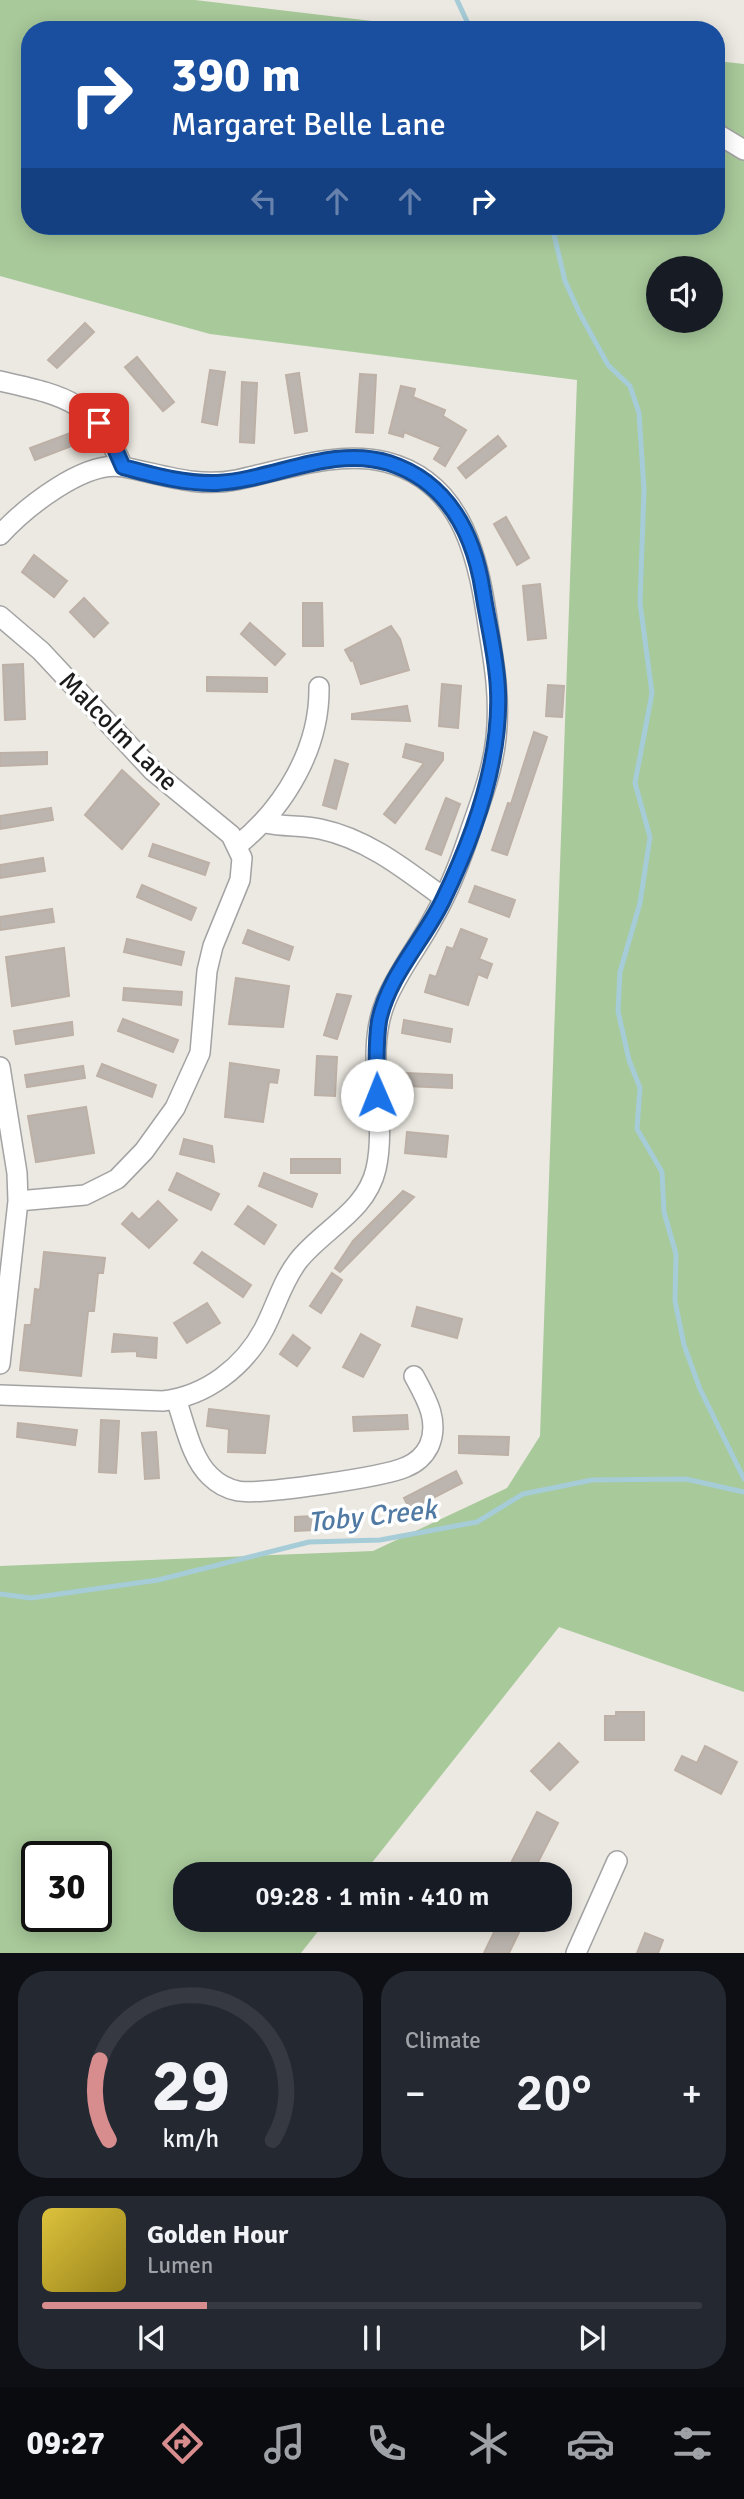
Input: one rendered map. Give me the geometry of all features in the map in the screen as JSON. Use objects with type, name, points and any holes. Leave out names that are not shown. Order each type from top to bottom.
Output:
[{"type":"street","points":[[725,138],[744,150]]},
{"type":"street","points":[[0,381],[51,393],[81,408],[105,430],[123,467]]},
{"type":"street","points":[[0,535],[29,508],[74,479],[94,470],[123,467],[196,482],[218,483],[317,462],[368,459],[408,470],[428,482],[452,507],[472,543],[480,569],[499,706],[490,769],[444,898],[397,976],[379,1021],[376,1044],[378,1147],[375,1171],[367,1192],[354,1210],[298,1260],[282,1285],[265,1327],[236,1367],[205,1388],[176,1399],[0,1395]]},
{"type":"street","name":"Malcolm Lane","points":[[0,616],[41,650],[153,771],[231,835],[238,845]]},
{"type":"street","points":[[18,1201],[85,1195],[117,1179],[144,1151],[175,1108],[200,1053],[207,971],[242,873],[238,845],[266,823],[284,795],[316,731],[319,687]]},
{"type":"street","points":[[266,823],[321,829],[349,837],[387,858],[444,898]]},
{"type":"street","points":[[0,1067],[17,1173],[18,1201],[0,1364]]},
{"type":"street","points":[[176,1399],[197,1457],[210,1477],[223,1486],[254,1491],[377,1474],[404,1468],[417,1461],[429,1445],[433,1428],[429,1405],[414,1376]]},
{"type":"street","points":[[576,1953],[617,1861]]},
{"type":"green space","points":[[0,0],[195,0],[372,21],[21,21],[21,235],[725,235],[725,62],[744,64],[744,1692],[559,1627],[373,1862],[173,1862],[173,1932],[318,1932],[301,1953],[0,1953],[0,1566],[373,1551],[507,1488],[540,1436],[577,380],[210,334],[0,276]]},
{"type":"building","points":[[85,323],[94,332],[57,368],[48,360]]},
{"type":"building","points":[[137,357],[174,402],[163,411],[125,367]]},
{"type":"building","points":[[210,370],[225,372],[217,425],[202,422]]},
{"type":"building","points":[[299,373],[307,431],[295,433],[286,375]]},
{"type":"building","points":[[360,374],[376,375],[373,433],[356,432]]},
{"type":"building","points":[[242,382],[257,383],[254,443],[240,442]]},
{"type":"building","points":[[401,386],[415,389],[413,397],[445,410],[443,416],[466,430],[445,466],[434,459],[441,447],[404,432],[403,437],[389,433]]},
{"type":"building","points":[[73,432],[77,444],[35,460],[30,448]]},
{"type":"building","points":[[498,436],[506,446],[466,478],[458,468]]},
{"type":"building","points":[[506,517],[529,558],[517,565],[494,524]]},
{"type":"building","points":[[34,555],[67,581],[54,597],[22,572]]},
{"type":"building","points":[[540,584],[546,638],[528,640],[523,586]]},
{"type":"building","points":[[84,598],[108,623],[94,637],[70,612]]},
{"type":"building","points":[[303,603],[322,603],[323,646],[303,646]]},
{"type":"building","points":[[250,623],[285,654],[275,665],[241,634]]},
{"type":"building","points":[[391,626],[400,639],[409,670],[361,684],[353,660],[351,661],[345,650]]},
{"type":"building","points":[[23,664],[25,719],[5,720],[3,665]]},
{"type":"building","points":[[207,677],[267,678],[267,692],[207,691]]},
{"type":"building","points":[[442,684],[461,686],[458,728],[439,726]]},
{"type":"building","points":[[548,685],[564,686],[562,717],[546,716]]},
{"type":"building","points":[[407,706],[410,721],[352,719],[352,714]]},
{"type":"building","points":[[534,732],[547,737],[507,855],[492,850],[508,803],[511,804]]},
{"type":"building","points":[[406,744],[443,753],[443,760],[395,823],[384,814],[424,763],[403,757]]},
{"type":"building","points":[[47,752],[47,764],[0,766],[0,753]]},
{"type":"building","points":[[335,760],[348,764],[336,809],[323,805]]},
{"type":"building","points":[[122,770],[159,804],[122,849],[85,815]]},
{"type":"building","points":[[446,798],[460,804],[441,855],[426,849]]},
{"type":"building","points":[[51,808],[53,820],[0,829],[0,816]]},
{"type":"building","points":[[153,844],[209,863],[205,875],[149,856]]},
{"type":"building","points":[[43,858],[45,871],[0,878],[0,865]]},
{"type":"building","points":[[142,885],[196,908],[191,920],[137,897]]},
{"type":"building","points":[[475,886],[515,900],[509,917],[469,902]]},
{"type":"building","points":[[52,909],[54,922],[0,930],[0,917]]},
{"type":"building","points":[[461,929],[487,939],[479,959],[492,964],[487,978],[478,974],[468,1005],[425,992],[430,975],[436,977],[447,947],[453,949]]},
{"type":"building","points":[[248,930],[293,947],[289,960],[243,943]]},
{"type":"building","points":[[127,939],[184,952],[181,965],[124,952]]},
{"type":"building","points":[[64,948],[69,996],[12,1006],[6,957]]},
{"type":"building","points":[[236,978],[289,986],[283,1027],[229,1024]]},
{"type":"building","points":[[124,988],[182,992],[181,1005],[123,1000]]},
{"type":"building","points":[[337,994],[351,996],[337,1039],[324,1035]]},
{"type":"building","points":[[123,1019],[178,1040],[173,1052],[118,1031]]},
{"type":"building","points":[[404,1020],[452,1029],[450,1042],[402,1033]]},
{"type":"building","points":[[72,1022],[73,1035],[16,1044],[14,1031]]},
{"type":"building","points":[[317,1056],[337,1057],[335,1096],[315,1095]]},
{"type":"building","points":[[230,1063],[279,1070],[277,1083],[269,1082],[263,1122],[225,1117]]},
{"type":"building","points":[[102,1064],[156,1085],[152,1097],[97,1076]]},
{"type":"building","points":[[83,1066],[85,1078],[27,1087],[25,1075]]},
{"type":"building","points":[[405,1073],[452,1075],[452,1088],[405,1086]]},
{"type":"building","points":[[86,1107],[94,1153],[36,1162],[28,1116]]},
{"type":"building","points":[[407,1132],[448,1136],[446,1157],[405,1153]]},
{"type":"building","points":[[184,1139],[212,1146],[214,1162],[180,1154]]},
{"type":"building","points":[[291,1159],[340,1159],[340,1173],[291,1173]]},
{"type":"building","points":[[177,1173],[219,1194],[211,1210],[169,1190]]},
{"type":"building","points":[[264,1173],[317,1194],[312,1207],[259,1186]]},
{"type":"building","points":[[403,1191],[414,1197],[340,1272],[335,1268],[353,1241]]},
{"type":"building","points":[[158,1201],[177,1220],[149,1248],[122,1224],[132,1213],[139,1220]]},
{"type":"building","points":[[248,1206],[276,1225],[264,1244],[235,1224]]},
{"type":"building","points":[[44,1252],[105,1258],[103,1273],[98,1273],[94,1311],[88,1311],[81,1376],[20,1370],[25,1325],[31,1325],[35,1289],[40,1290]]},
{"type":"building","points":[[202,1252],[251,1285],[243,1297],[194,1263]]},
{"type":"building","points":[[332,1273],[342,1280],[321,1313],[310,1306]]},
{"type":"building","points":[[207,1303],[220,1323],[187,1343],[174,1323]]},
{"type":"building","points":[[417,1307],[462,1319],[457,1338],[412,1326]]},
{"type":"building","points":[[114,1334],[157,1338],[156,1358],[137,1356],[137,1351],[112,1352]]},
{"type":"building","points":[[361,1334],[380,1345],[363,1377],[343,1367]]},
{"type":"building","points":[[293,1335],[310,1348],[297,1366],[280,1354]]},
{"type":"building","points":[[209,1409],[269,1416],[265,1453],[228,1452],[229,1429],[207,1426]]},
{"type":"building","points":[[407,1415],[408,1429],[354,1431],[353,1417]]},
{"type":"building","points":[[101,1420],[119,1421],[116,1473],[99,1472]]},
{"type":"building","points":[[18,1423],[77,1430],[75,1445],[17,1437]]},
{"type":"building","points":[[156,1432],[159,1478],[145,1479],[142,1433]]},
{"type":"building","points":[[459,1436],[509,1437],[508,1455],[459,1453]]},
{"type":"building","points":[[456,1471],[462,1483],[410,1510],[404,1498]]},
{"type":"building","points":[[354,1514],[355,1528],[295,1531],[295,1517]]},
{"type":"building","points":[[616,1712],[644,1712],[644,1740],[605,1740],[605,1716],[616,1716]]},
{"type":"building","points":[[559,1743],[578,1762],[550,1790],[531,1771]]},
{"type":"building","points":[[705,1746],[737,1762],[721,1794],[675,1770],[682,1756],[697,1763]]},
{"type":"building","points":[[537,1812],[558,1823],[538,1862],[512,1862]]},
{"type":"building","points":[[494,1932],[519,1932],[509,1953],[484,1953]]},
{"type":"building","points":[[645,1933],[663,1940],[658,1953],[637,1953]]},
{"type":"waterway","points":[[457,0],[467,21]]},
{"type":"waterway","points":[[554,235],[565,281],[579,312],[608,365],[630,386],[639,413],[644,490],[640,603],[652,693],[635,783],[650,837],[640,903],[620,972],[618,1011],[629,1060],[640,1088],[637,1129],[662,1172],[664,1212],[676,1254],[675,1301],[684,1345],[700,1389],[744,1479]]},
{"type":"waterway","name":"Toby Creek","points":[[0,1594],[31,1598],[158,1580],[309,1542],[380,1540],[477,1522],[523,1494],[592,1480],[686,1479],[744,1492]]},
{"type":"route","points":[[99,423],[112,442],[123,467],[196,482],[231,481],[342,458],[387,462],[408,470],[437,490],[460,518],[472,543],[480,569],[498,688],[496,741],[472,826],[444,898],[433,921],[397,976],[382,1009],[376,1044],[377,1095]]}]
